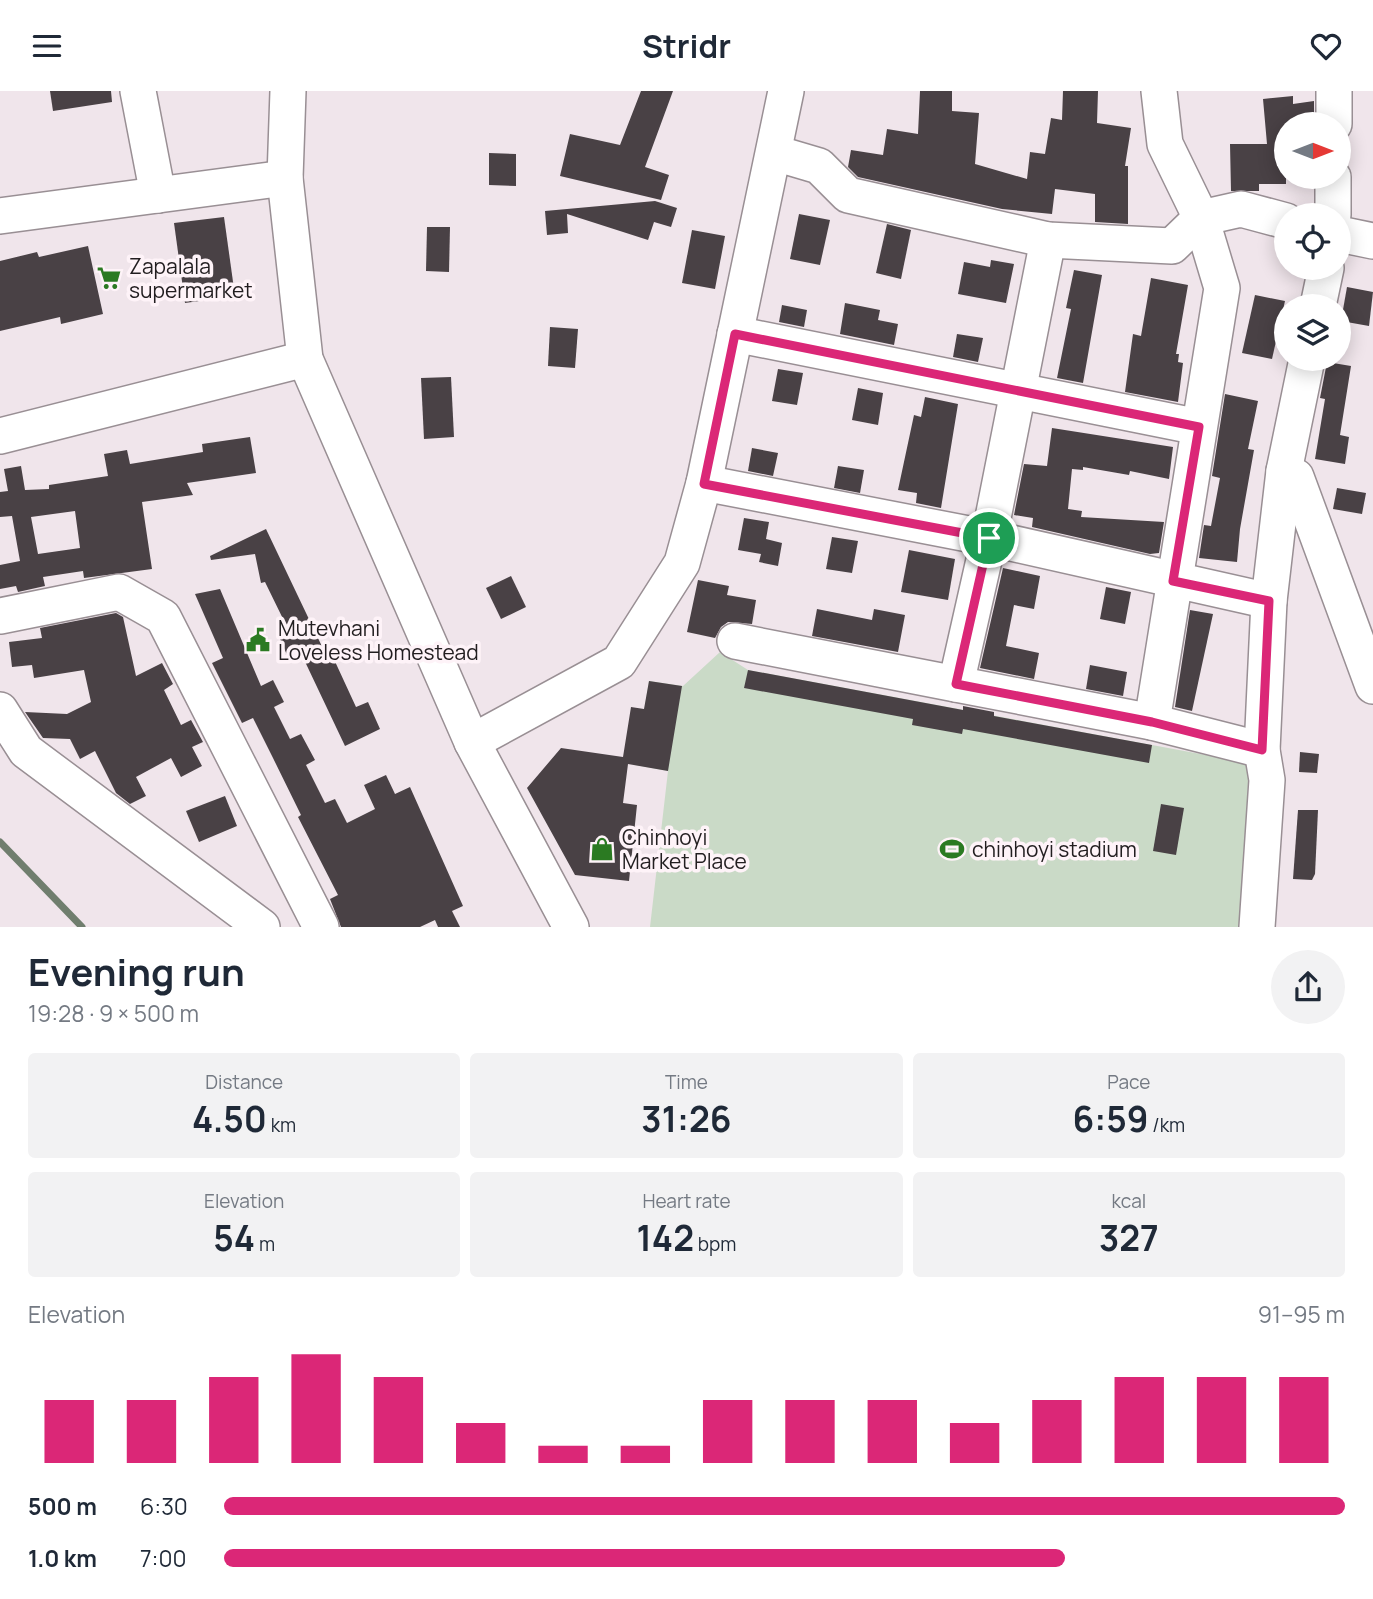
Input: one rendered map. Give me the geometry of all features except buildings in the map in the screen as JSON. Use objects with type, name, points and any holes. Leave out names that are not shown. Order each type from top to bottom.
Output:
[{"type":"street","points":[[138,91],[158,195]]},
{"type":"street","points":[[288,91],[285,178],[305,359],[472,742],[571,927]]},
{"type":"street","points":[[472,742],[619,662],[682,563],[704,484],[786,91]]},
{"type":"street","points":[[1152,722],[1222,288],[1201,218],[1165,144],[1159,91]]},
{"type":"street","points":[[1334,91],[1334,112]]},
{"type":"street","points":[[775,153],[819,166],[848,195],[1048,240],[1172,246],[1201,218],[1241,209],[1274,218]]},
{"type":"street","points":[[0,216],[285,178]]},
{"type":"street","points":[[1351,236],[1373,241]]},
{"type":"street","points":[[956,684],[989,538],[1048,240]]},
{"type":"street","points":[[735,334],[1199,427]]},
{"type":"street","points":[[0,436],[305,359]]},
{"type":"street","points":[[1257,927],[1267,780],[1262,750],[1269,601],[1284,471],[1305,371]]},
{"type":"street","points":[[1284,471],[1296,477],[1373,686]]},
{"type":"street","points":[[704,484],[989,538],[1269,601]]},
{"type":"street","points":[[0,615],[119,592],[163,617],[321,927]]},
{"type":"street","points":[[735,641],[1152,722],[1262,750]]},
{"type":"street","points":[[0,710],[26,751],[262,927]]},
{"type":"green space","name":"chinhoyi stadium","points":[[720,652],[748,670],[1249,763],[1241,927],[650,927],[668,771],[635,765],[649,681],[683,686]]},
{"type":"waterway","points":[[0,842],[82,927]]},
{"type":"place","name":"Zapalala supermarket","points":[[109,278]]},
{"type":"place","name":"Mutevhani Loveless Homestead","points":[[258,640]]},
{"type":"place","name":"Chinhoyi Market Place","points":[[602,849]]},
{"type":"place","name":"chinhoyi stadium","points":[[952,849]]},
{"type":"route","points":[[735,334],[1199,427],[1173,581],[1269,601],[1262,750],[1152,722],[956,684],[989,538],[704,484],[735,334]]}]
